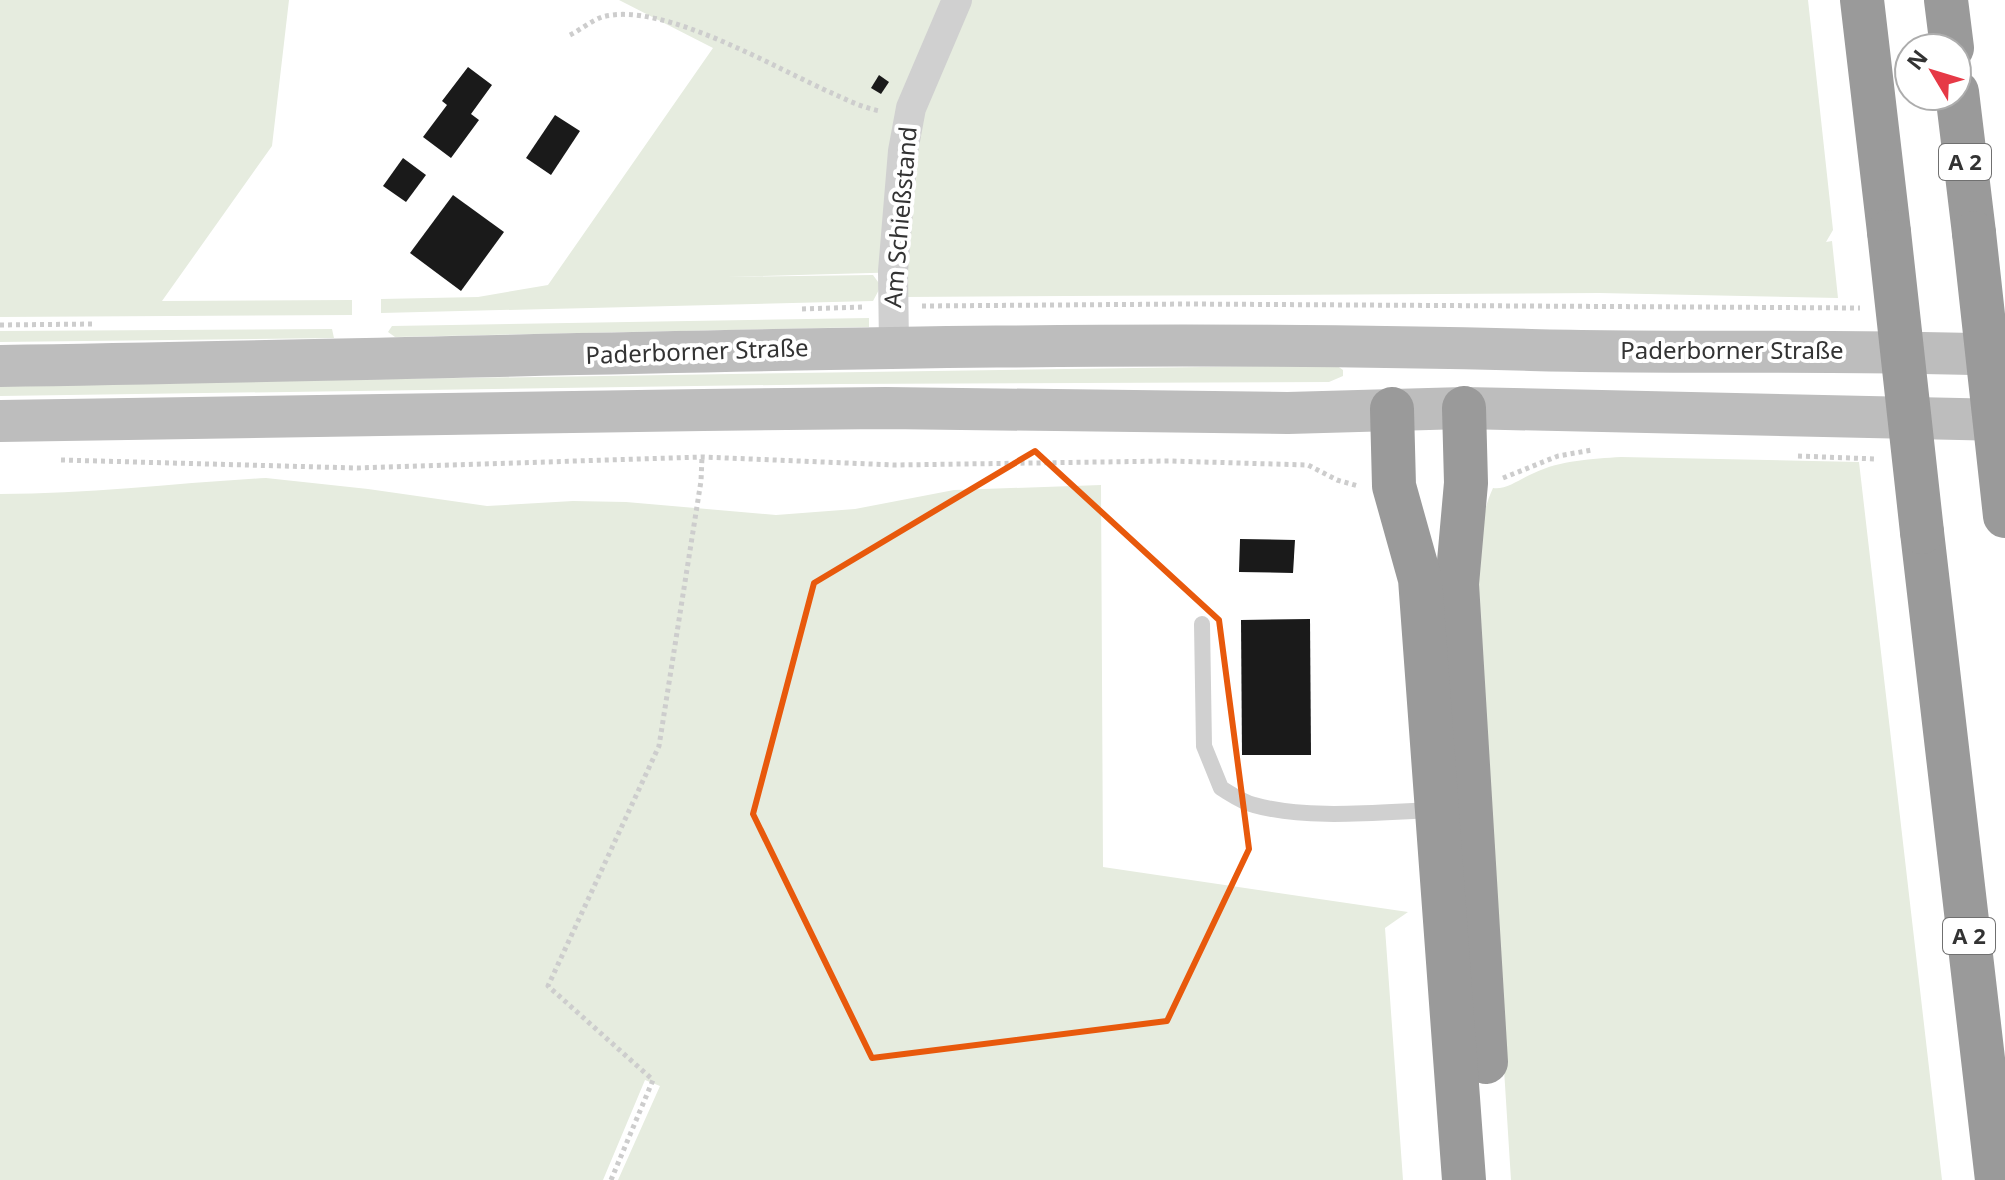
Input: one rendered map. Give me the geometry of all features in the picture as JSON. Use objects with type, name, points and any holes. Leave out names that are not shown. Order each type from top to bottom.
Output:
[{"type":"highway","name":"A 2","points":[[1862,0],[1997,1180]]},
{"type":"highway","points":[[1946,0],[1950,32]]},
{"type":"highway","name":"A 2","points":[[1959,112],[2005,516]]},
{"type":"highway","points":[[1464,408],[1466,483],[1457,584],[1493,1180]]},
{"type":"highway","points":[[1392,409],[1394,486],[1420,579],[1464,1180]]},
{"type":"main road","points":[[1392,409],[1393,346]]},
{"type":"main road","name":"Paderborner Straße","points":[[0,366],[373,361],[894,347],[1460,346],[1531,350],[2005,355]]},
{"type":"main road","points":[[1460,346],[1464,408]]},
{"type":"main road","points":[[0,421],[886,408],[1288,413],[1464,408],[2005,420]]},
{"type":"street","name":"Am Schießstand","points":[[894,347],[893,271],[903,151],[911,108],[957,0]]},
{"type":"lane","points":[[1202,624],[1204,746],[1221,788],[1251,804],[1281,811],[1358,813],[1437,810]]},
{"type":"path","points":[[570,35],[603,17],[640,14],[690,27],[869,109],[888,112],[911,108]]},
{"type":"path","points":[[1466,483],[1492,481],[1558,456],[1601,449]]},
{"type":"path","points":[[1785,455],[1885,459]]},
{"type":"path","points":[[611,1180],[653,1080],[548,986],[659,746],[701,481],[702,457]]},
{"type":"path","points":[[57,460],[357,468],[702,457],[895,465],[1169,461],[1308,465],[1353,486],[1394,486]]},
{"type":"highlighted area","points":[[1035,451],[1219,620],[1249,849],[1167,1021],[872,1058],[753,814],[814,583]]},
{"type":"shaded area","points":[[0,0],[289,0],[272,146],[162,301],[352,300],[352,315],[0,317]]},
{"type":"shaded area","points":[[619,0],[1808,0],[1833,230],[1826,242],[1832,241],[1838,298],[1599,293],[905,297],[907,272],[726,277],[873,275],[881,286],[873,301],[381,313],[381,299],[478,297],[548,285],[713,48]]},
{"type":"shaded area","points":[[869,318],[869,327],[395,337],[388,332],[392,326]]},
{"type":"shaded area","points":[[332,329],[334,338],[0,342],[0,331]]},
{"type":"shaded area","points":[[1336,365],[1343,370],[1343,376],[1329,382],[841,384],[0,396],[0,385]]},
{"type":"shaded area","points":[[1621,457],[1859,462],[1942,1180],[1511,1180],[1478,657],[1477,571],[1482,526],[1493,488],[1509,485],[1555,465]]},
{"type":"shaded area","points":[[266,478],[487,506],[573,501],[626,502],[776,515],[855,509],[954,490],[1101,485],[1103,867],[1408,912],[1385,928],[1403,1180],[618,1180],[660,1086],[645,1080],[603,1180],[0,1180],[0,494]]},
{"type":"building","points":[[468,67],[492,85],[471,114],[479,120],[451,158],[423,137],[447,105],[442,101]]},
{"type":"building","points":[[879,75],[889,82],[881,94],[871,88]]},
{"type":"building","points":[[555,115],[580,131],[551,175],[526,158]]},
{"type":"building","points":[[403,158],[426,175],[406,202],[383,186]]},
{"type":"building","points":[[453,195],[504,232],[461,291],[410,253]]},
{"type":"building","points":[[1240,539],[1295,540],[1293,573],[1239,572]]},
{"type":"building","points":[[1310,619],[1311,755],[1242,755],[1241,620]]}]
